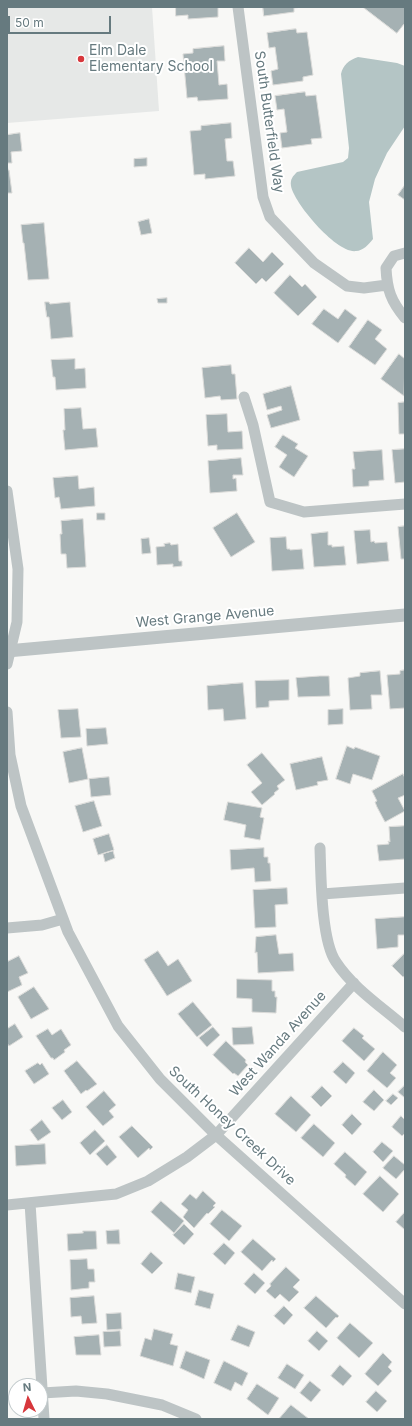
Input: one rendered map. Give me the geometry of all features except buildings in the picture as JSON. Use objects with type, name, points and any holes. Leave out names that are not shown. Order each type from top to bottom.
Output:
[{"type":"street","name":"South Butterfield Way","points":[[238,7],[263,197],[270,217],[314,263],[347,286],[364,288],[387,285]]},
{"type":"street","points":[[405,253],[394,256],[386,268],[387,285],[395,305],[405,318]]},
{"type":"street","points":[[244,397],[254,425],[270,502],[304,512],[405,504]]},
{"type":"street","points":[[7,491],[18,569],[17,622],[8,651],[7,664]]},
{"type":"street","name":"West Grange Avenue","points":[[8,651],[405,615]]},
{"type":"street","name":"South Honey Creek Drive","points":[[7,712],[10,755],[21,806],[63,918],[118,1026],[160,1079],[216,1134],[405,1304]]},
{"type":"street","points":[[320,848],[324,915],[329,943],[335,961],[354,983],[405,1027]]},
{"type":"street","points":[[322,894],[405,888]]},
{"type":"street","points":[[7,928],[42,925],[63,918]]},
{"type":"street","name":"West Wanda Avenue","points":[[7,1206],[116,1194],[148,1180],[187,1157],[216,1134],[354,983]]},
{"type":"street","points":[[30,1204],[41,1378]]},
{"type":"street","points":[[48,1393],[76,1391],[108,1394],[162,1405],[196,1419]]},
{"type":"shaded area","name":"Elm Dale Elementary School","points":[[7,7],[152,7],[159,111],[7,123]]},
{"type":"shaded area","points":[[358,57],[397,63],[405,66],[405,126],[387,153],[375,179],[369,202],[373,239],[363,249],[356,251],[348,250],[338,244],[318,226],[308,215],[294,194],[291,181],[297,172],[343,162],[348,158],[349,148],[341,74],[347,63]]},
{"type":"place","name":"Elm Dale Elementary School","points":[[81,59]]}]
